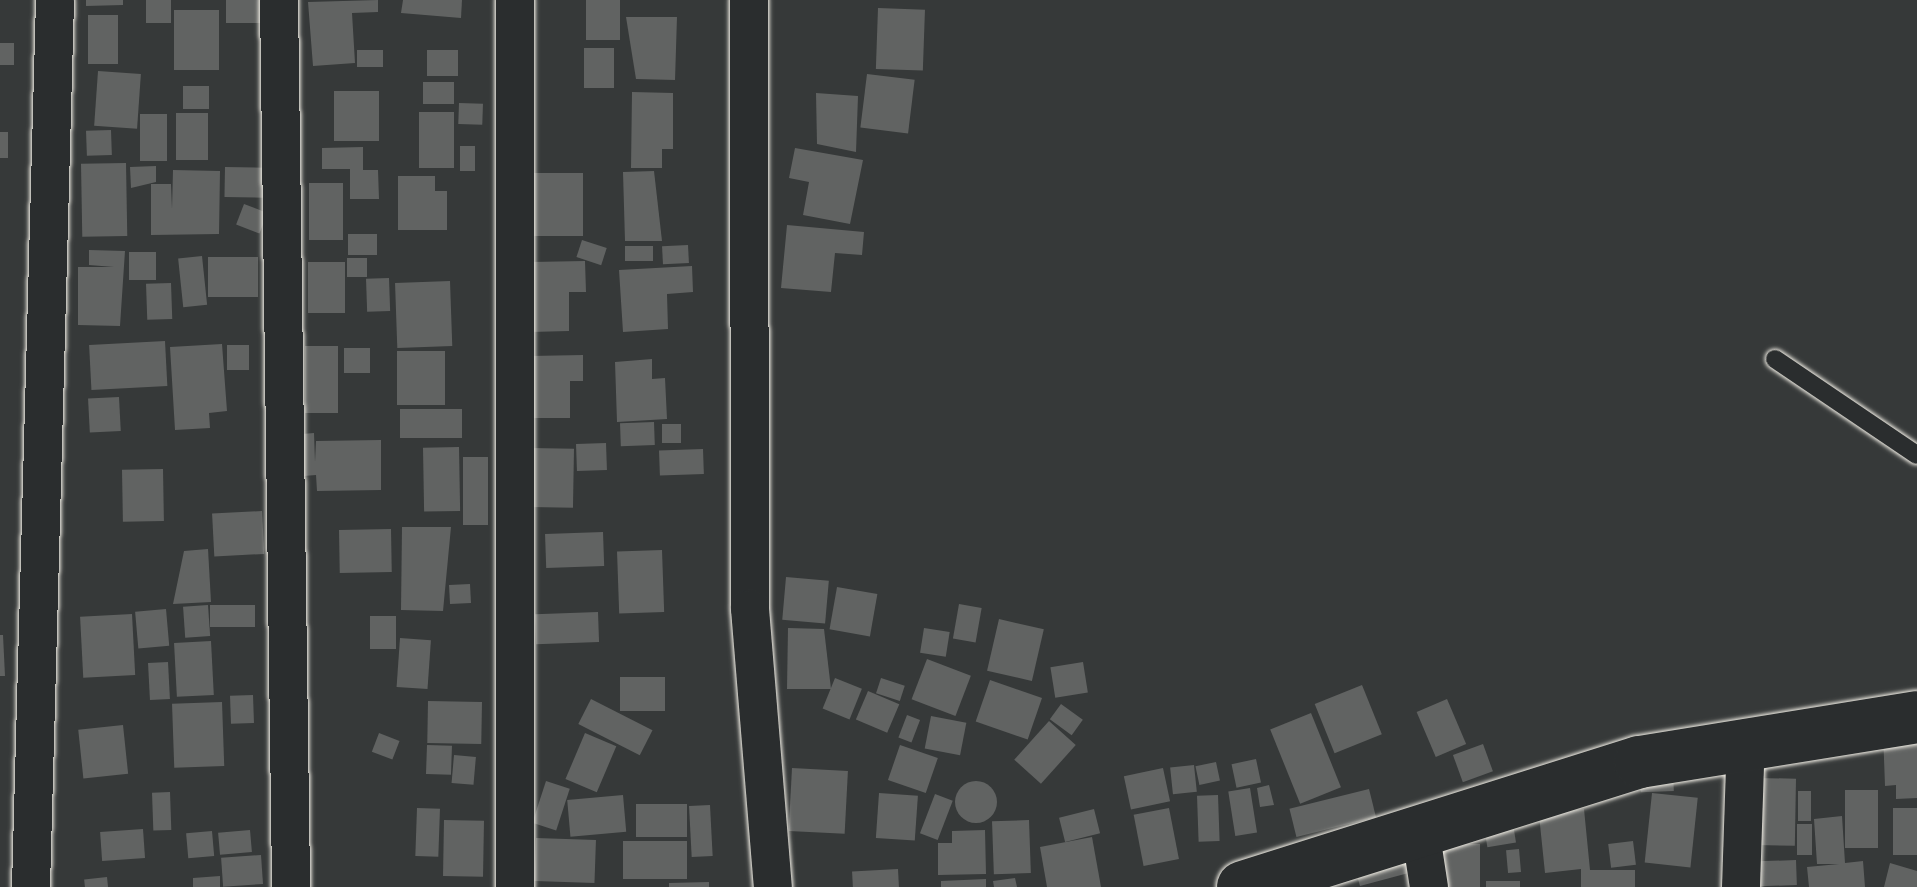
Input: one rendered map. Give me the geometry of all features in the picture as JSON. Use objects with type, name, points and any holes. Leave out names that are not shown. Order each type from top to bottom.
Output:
[{"type":"main road","points":[[1243,887],[1420,829],[1746,739],[1917,717]]},
{"type":"street","points":[[30,887],[54,0]]},
{"type":"street","points":[[279,0],[290,887]]},
{"type":"street","points":[[515,0],[515,887]]},
{"type":"street","points":[[749,0],[750,609],[773,887]]},
{"type":"street","points":[[1741,887],[1746,739]]},
{"type":"street","points":[[1420,829],[1429,887]]},
{"type":"lane","points":[[1774,360],[1917,455]]},
{"type":"building","points":[[86,0],[123,0],[123,5],[86,6]]},
{"type":"building","points":[[146,0],[171,0],[171,23],[146,23]]},
{"type":"building","points":[[226,0],[267,0],[267,23],[226,23]]},
{"type":"building","points":[[378,0],[378,12],[352,13],[355,63],[313,66],[308,2]]},
{"type":"building","points":[[403,0],[462,0],[461,18],[401,13]]},
{"type":"building","points":[[586,0],[620,0],[620,40],[586,40]]},
{"type":"building","points":[[878,8],[925,10],[923,71],[876,69]]},
{"type":"building","points":[[174,10],[219,10],[219,70],[174,70]]},
{"type":"building","points":[[88,15],[118,15],[118,64],[88,64]]},
{"type":"building","points":[[626,17],[677,17],[675,80],[636,79]]},
{"type":"building","points":[[0,43],[14,43],[14,65],[0,65]]},
{"type":"building","points":[[584,48],[614,48],[614,88],[584,88]]},
{"type":"building","points":[[357,50],[383,50],[383,67],[357,67]]},
{"type":"building","points":[[427,50],[458,50],[458,76],[427,76]]},
{"type":"building","points":[[98,71],[141,74],[137,129],[94,126]]},
{"type":"building","points":[[867,74],[915,80],[908,133],[860,128]]},
{"type":"building","points":[[423,82],[454,82],[454,104],[423,104]]},
{"type":"building","points":[[183,86],[209,86],[209,109],[183,109]]},
{"type":"building","points":[[334,91],[379,91],[379,141],[334,141]]},
{"type":"building","points":[[632,92],[673,93],[673,149],[662,149],[662,168],[631,168]]},
{"type":"building","points":[[816,93],[858,96],[856,152],[817,144]]},
{"type":"building","points":[[459,103],[483,104],[482,125],[458,124]]},
{"type":"building","points":[[419,112],[454,112],[454,168],[419,168]]},
{"type":"building","points":[[176,113],[208,113],[208,160],[176,160]]},
{"type":"building","points":[[140,114],[167,114],[167,161],[140,161]]},
{"type":"building","points":[[111,130],[112,155],[87,156],[86,131]]},
{"type":"building","points":[[0,132],[8,132],[8,158],[0,158]]},
{"type":"building","points":[[460,146],[475,146],[475,171],[460,171]]},
{"type":"building","points":[[363,147],[363,170],[378,170],[379,199],[350,199],[350,169],[322,169],[322,148]]},
{"type":"building","points":[[795,148],[863,160],[850,224],[803,215],[809,182],[789,178]]},
{"type":"building","points":[[126,163],[127,236],[82,237],[81,164]]},
{"type":"building","points":[[156,166],[156,182],[131,188],[130,167]]},
{"type":"building","points":[[225,167],[265,168],[264,198],[224,197]]},
{"type":"building","points":[[173,170],[220,171],[219,234],[151,235],[151,184],[171,184],[172,209]]},
{"type":"building","points":[[654,171],[662,241],[625,241],[623,172]]},
{"type":"building","points":[[532,173],[583,173],[583,236],[532,236]]},
{"type":"building","points":[[398,176],[435,176],[435,191],[447,191],[447,230],[398,230]]},
{"type":"building","points":[[309,183],[343,183],[343,240],[309,240]]},
{"type":"building","points":[[244,204],[267,213],[259,233],[236,225]]},
{"type":"building","points":[[787,225],[864,232],[862,255],[835,253],[831,292],[781,288]]},
{"type":"building","points":[[348,234],[377,234],[377,255],[348,255]]},
{"type":"building","points":[[582,240],[607,248],[601,265],[576,257]]},
{"type":"building","points":[[688,245],[689,263],[663,264],[662,246]]},
{"type":"building","points":[[625,246],[653,246],[653,261],[625,261]]},
{"type":"building","points":[[89,250],[125,251],[120,326],[78,325],[78,267],[114,267],[89,265]]},
{"type":"building","points":[[129,252],[156,252],[156,280],[129,280]]},
{"type":"building","points":[[202,256],[207,305],[183,307],[178,259]]},
{"type":"building","points":[[208,257],[258,257],[258,297],[208,297]]},
{"type":"building","points":[[347,258],[367,258],[367,277],[347,277]]},
{"type":"building","points":[[585,261],[586,292],[569,292],[569,331],[531,332],[531,262]]},
{"type":"building","points":[[308,262],[345,262],[345,313],[308,313]]},
{"type":"building","points":[[692,266],[693,292],[667,294],[668,329],[623,332],[619,270]]},
{"type":"building","points":[[389,278],[390,311],[367,312],[366,279]]},
{"type":"building","points":[[450,281],[452,346],[397,348],[395,283]]},
{"type":"building","points":[[171,283],[172,319],[147,320],[146,284]]},
{"type":"building","points":[[165,341],[167,386],[91,390],[89,345]]},
{"type":"building","points":[[222,344],[227,411],[209,413],[210,428],[175,430],[170,347]]},
{"type":"building","points":[[227,345],[249,345],[249,370],[227,370]]},
{"type":"building","points":[[305,346],[338,346],[338,413],[305,413]]},
{"type":"building","points":[[344,348],[370,348],[370,373],[344,373]]},
{"type":"building","points":[[397,351],[445,351],[445,405],[397,405]]},
{"type":"building","points":[[583,355],[583,381],[570,381],[570,418],[531,418],[530,356]]},
{"type":"building","points":[[652,359],[652,379],[665,378],[667,419],[617,422],[615,362]]},
{"type":"building","points":[[119,397],[121,431],[90,433],[88,399]]},
{"type":"building","points":[[400,409],[462,409],[462,438],[400,438]]},
{"type":"building","points":[[654,422],[655,445],[621,446],[620,423]]},
{"type":"building","points":[[662,424],[681,424],[681,443],[662,443]]},
{"type":"building","points":[[314,433],[315,462],[316,441],[381,440],[381,490],[317,491],[316,475],[304,476],[302,434]]},
{"type":"building","points":[[606,443],[607,470],[577,471],[576,444]]},
{"type":"building","points":[[459,447],[460,511],[424,512],[423,448]]},
{"type":"building","points":[[531,448],[574,449],[573,508],[530,507]]},
{"type":"building","points":[[703,449],[704,474],[660,476],[659,451]]},
{"type":"building","points":[[463,457],[488,457],[488,525],[463,525]]},
{"type":"building","points":[[163,469],[164,521],[123,522],[122,470]]},
{"type":"building","points":[[262,511],[264,554],[214,557],[212,514]]},
{"type":"building","points":[[402,527],[451,527],[443,611],[401,610]]},
{"type":"building","points":[[391,529],[392,572],[340,573],[339,530]]},
{"type":"building","points":[[603,532],[604,566],[546,568],[545,534]]},
{"type":"building","points":[[208,549],[211,602],[173,604],[184,551]]},
{"type":"building","points":[[662,550],[664,612],[619,614],[617,552]]},
{"type":"building","points":[[786,577],[829,581],[825,624],[782,620]]},
{"type":"building","points":[[470,584],[471,603],[450,604],[449,585]]},
{"type":"building","points":[[837,587],[877,594],[870,636],[830,629]]},
{"type":"building","points":[[959,604],[982,608],[976,642],[953,638]]},
{"type":"building","points":[[208,605],[210,636],[185,638],[183,607]]},
{"type":"building","points":[[210,605],[255,605],[255,627],[210,627]]},
{"type":"building","points":[[166,609],[169,646],[138,649],[135,612]]},
{"type":"building","points":[[598,612],[599,642],[536,644],[535,614]]},
{"type":"building","points":[[132,614],[135,675],[83,678],[80,617]]},
{"type":"building","points":[[370,616],[396,616],[396,649],[370,649]]},
{"type":"building","points":[[999,619],[1044,629],[1032,681],[987,671]]},
{"type":"building","points":[[788,628],[824,629],[831,689],[787,689]]},
{"type":"building","points":[[924,628],[950,632],[946,657],[920,653]]},
{"type":"building","points":[[3,635],[5,676],[0,676]]},
{"type":"building","points":[[400,638],[431,640],[428,689],[397,687]]},
{"type":"building","points":[[211,641],[214,695],[177,697],[174,643]]},
{"type":"building","points":[[927,659],[971,676],[955,716],[912,699]]},
{"type":"building","points":[[168,662],[170,699],[150,700],[148,663]]},
{"type":"building","points":[[1083,662],[1088,693],[1055,698],[1050,667]]},
{"type":"building","points":[[620,677],[665,677],[665,711],[620,711]]},
{"type":"building","points":[[835,678],[862,689],[850,719],[823,709]]},
{"type":"building","points":[[881,678],[905,686],[900,701],[876,693]]},
{"type":"building","points":[[990,680],[1042,698],[1028,740],[976,722]]},
{"type":"building","points":[[1362,685],[1382,734],[1335,753],[1315,704]]},
{"type":"building","points":[[868,691],[899,704],[887,733],[856,720]]},
{"type":"building","points":[[253,695],[254,723],[231,724],[230,696]]},
{"type":"building","points":[[591,699],[652,730],[640,755],[578,724]]},
{"type":"building","points":[[1447,699],[1466,744],[1436,757],[1417,712]]},
{"type":"building","points":[[428,701],[482,702],[481,744],[427,743]]},
{"type":"building","points":[[222,702],[224,766],[174,768],[172,704]]},
{"type":"building","points":[[1061,704],[1083,720],[1072,735],[1050,719]]},
{"type":"building","points":[[1311,713],[1341,787],[1300,804],[1270,729]]},
{"type":"building","points":[[907,715],[920,720],[911,742],[898,737]]},
{"type":"building","points":[[931,716],[966,723],[960,755],[925,748]]},
{"type":"building","points":[[1049,721],[1076,745],[1041,784],[1014,760]]},
{"type":"building","points":[[123,725],[128,774],[83,778],[78,730]]},
{"type":"building","points":[[1917,729],[1917,798],[1896,799],[1896,785],[1885,786],[1883,731]]},
{"type":"building","points":[[379,733],[400,741],[392,760],[372,752]]},
{"type":"building","points":[[585,733],[616,746],[597,792],[565,779]]},
{"type":"building","points":[[1483,744],[1493,771],[1463,782],[1453,755]]},
{"type":"building","points":[[427,745],[452,746],[451,775],[426,774]]},
{"type":"building","points":[[900,745],[938,758],[926,793],[888,780]]},
{"type":"building","points":[[454,755],[476,757],[473,785],[452,783]]},
{"type":"building","points":[[1256,759],[1261,782],[1237,788],[1232,764]]},
{"type":"building","points":[[1216,762],[1220,781],[1199,785],[1195,766]]},
{"type":"building","points":[[1194,765],[1197,792],[1173,794],[1170,768]]},
{"type":"building","points":[[792,768],[848,771],[845,834],[789,831]]},
{"type":"building","points":[[1163,768],[1170,801],[1131,810],[1124,776]]},
{"type":"building","points":[[1673,768],[1674,791],[1641,792],[1640,769]]},
{"type":"building","points":[[1757,778],[1796,779],[1795,846],[1756,845]]},
{"type":"building","points":[[546,781],[570,789],[556,831],[532,823]]},
{"type":"building","points":[[976,781],[991,787],[997,802],[991,817],[976,823],[961,817],[955,802],[961,787]]},
{"type":"building","points":[[1269,785],[1274,805],[1260,807],[1257,788]]},
{"type":"building","points":[[1250,788],[1257,832],[1235,836],[1228,791]]},
{"type":"building","points":[[1369,789],[1376,817],[1296,837],[1289,809]]},
{"type":"building","points":[[1845,790],[1878,790],[1878,848],[1845,848]]},
{"type":"building","points":[[1798,791],[1811,791],[1811,821],[1798,821]]},
{"type":"building","points":[[170,792],[171,830],[153,831],[152,793]]},
{"type":"building","points":[[879,793],[918,796],[915,841],[876,838]]},
{"type":"building","points":[[1652,793],[1698,798],[1690,867],[1645,863]]},
{"type":"building","points":[[935,794],[953,801],[938,840],[920,833]]},
{"type":"building","points":[[623,795],[626,832],[570,837],[567,800]]},
{"type":"building","points":[[1218,795],[1220,841],[1199,842],[1197,796]]},
{"type":"building","points":[[636,804],[687,804],[687,837],[636,837]]},
{"type":"building","points":[[710,805],[713,856],[692,857],[689,806]]},
{"type":"building","points":[[417,808],[440,809],[438,857],[415,856]]},
{"type":"building","points":[[1169,808],[1179,859],[1144,866],[1134,815]]},
{"type":"building","points":[[1893,808],[1917,808],[1917,855],[1893,855]]},
{"type":"building","points":[[1094,809],[1100,833],[1065,842],[1059,818]]},
{"type":"building","points":[[1584,809],[1590,870],[1635,870],[1635,887],[1581,887],[1581,869],[1545,873],[1539,815]]},
{"type":"building","points":[[1511,811],[1516,843],[1487,847],[1482,816]]},
{"type":"building","points":[[1842,816],[1845,863],[1863,861],[1865,887],[1809,887],[1807,867],[1839,864],[1817,864],[1814,819]]},
{"type":"building","points":[[444,820],[484,821],[483,877],[443,876]]},
{"type":"building","points":[[1029,820],[1031,873],[994,874],[992,821]]},
{"type":"building","points":[[1797,824],[1812,824],[1812,855],[1797,855]]},
{"type":"building","points":[[143,829],[145,858],[102,861],[100,832]]},
{"type":"building","points":[[250,830],[252,852],[220,855],[218,833]]},
{"type":"building","points":[[985,830],[986,874],[938,875],[938,843],[952,843],[952,831]]},
{"type":"building","points":[[212,831],[214,856],[188,858],[186,833]]},
{"type":"building","points":[[1092,837],[1101,887],[1047,887],[1040,847]]},
{"type":"building","points":[[536,838],[596,840],[594,883],[534,881]]},
{"type":"building","points":[[623,841],[687,841],[687,879],[623,879]]},
{"type":"building","points":[[1633,841],[1636,865],[1611,868],[1608,844]]},
{"type":"building","points":[[1440,844],[1480,844],[1480,887],[1440,887]]},
{"type":"building","points":[[1409,845],[1416,871],[1360,886],[1353,860]]},
{"type":"building","points":[[1519,849],[1521,872],[1508,873],[1506,850]]},
{"type":"building","points":[[261,855],[263,884],[223,887],[221,858]]},
{"type":"building","points":[[1796,860],[1797,885],[1758,886],[1757,861]]},
{"type":"building","points":[[1890,863],[1917,871],[1917,887],[1884,887]]},
{"type":"building","points":[[898,869],[899,887],[853,887],[852,871]]},
{"type":"building","points":[[220,876],[220,887],[193,887],[193,878]]},
{"type":"building","points":[[107,877],[108,887],[85,887],[84,879]]},
{"type":"building","points":[[1015,878],[1017,887],[994,887],[993,881]]},
{"type":"building","points":[[986,879],[986,887],[941,887],[941,881]]},
{"type":"building","points":[[1486,881],[1520,881],[1520,887],[1486,887]]},
{"type":"building","points":[[709,882],[709,887],[669,887],[669,883]]}]
